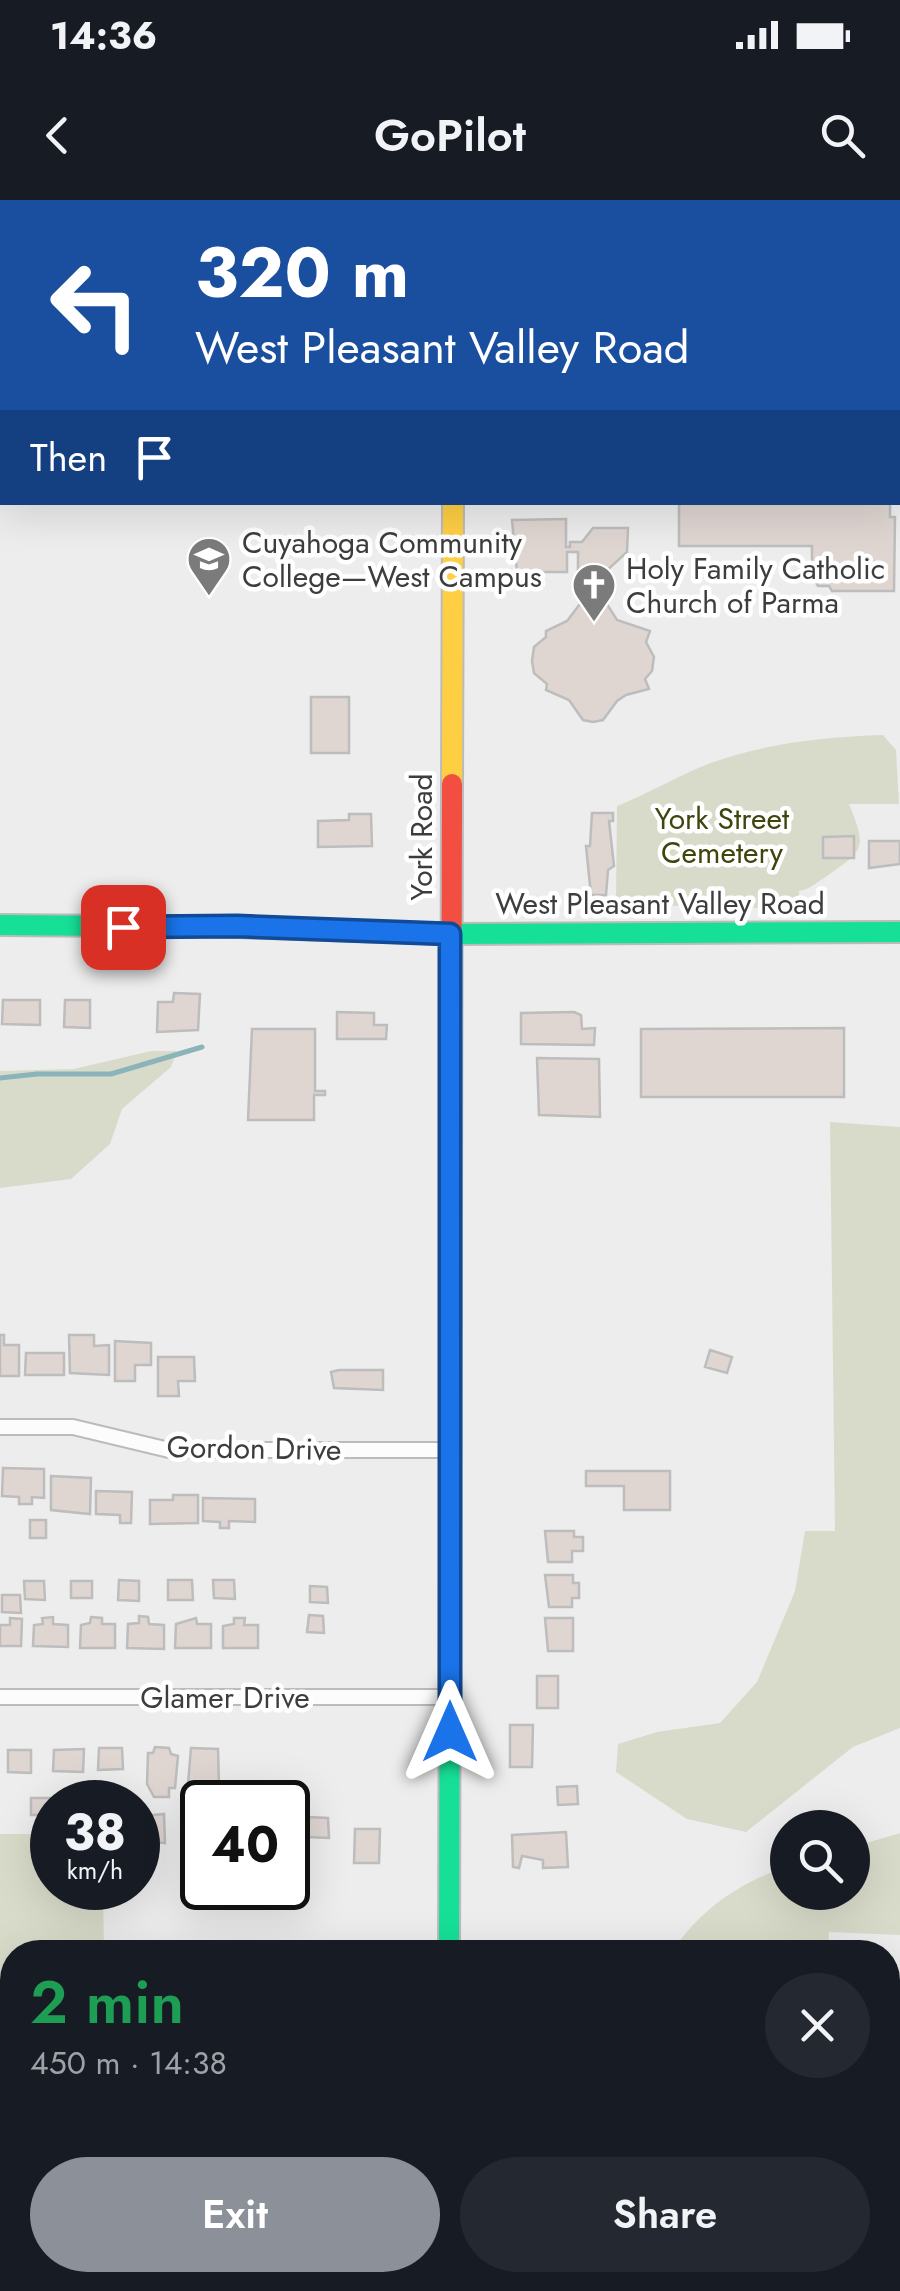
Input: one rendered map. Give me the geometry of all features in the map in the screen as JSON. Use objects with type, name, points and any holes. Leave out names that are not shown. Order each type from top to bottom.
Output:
[{"type":"main road","name":"York Road","points":[[449,1940],[453,505]]},
{"type":"main road","name":"West Pleasant Valley Road","points":[[0,925],[237,926],[450,934],[900,932]]},
{"type":"street","name":"Gordon Drive","points":[[0,1427],[72,1427],[168,1450],[450,1450]]},
{"type":"street","name":"Glamer Drive","points":[[0,1697],[450,1697]]},
{"type":"green space","name":"York Street Cemetery","points":[[883,735],[896,750],[899,804],[849,804],[859,830],[859,847],[840,867],[799,891],[799,909],[608,904],[616,899],[617,806],[708,764],[751,751],[816,740]]},
{"type":"green space","points":[[151,1051],[177,1051],[171,1067],[122,1109],[110,1144],[71,1179],[0,1188],[0,1071],[74,1069]]},
{"type":"green space","points":[[830,1122],[900,1127],[900,1728],[853,1747],[746,1832],[687,1819],[616,1772],[618,1744],[657,1732],[720,1723],[757,1682],[795,1591],[805,1531],[835,1531]]},
{"type":"green space","points":[[900,1833],[900,1935],[829,1932],[829,1940],[681,1940],[722,1899],[770,1873],[770,1910],[870,1910],[870,1842]]},
{"type":"green space","points":[[0,1834],[30,1834],[30,1910],[103,1910],[104,1940],[0,1940]]},
{"type":"building","points":[[679,505],[890,505],[890,517],[895,517],[894,591],[832,591],[829,586],[818,586],[818,576],[812,572],[812,546],[679,546]]},
{"type":"building","name":"Holy Family Catholic Church of Parma","points":[[566,519],[566,547],[570,547],[570,542],[582,542],[593,528],[628,528],[627,552],[603,574],[603,598],[617,620],[650,631],[646,642],[654,657],[652,671],[645,679],[649,689],[626,695],[603,720],[593,722],[583,720],[569,700],[546,690],[547,684],[534,673],[532,661],[534,647],[546,637],[546,631],[567,621],[583,600],[583,590],[578,589],[578,552],[567,552],[567,572],[517,572],[512,520]]},
{"type":"building","points":[[311,697],[349,697],[349,753],[311,753]]},
{"type":"building","points":[[592,813],[613,813],[613,821],[609,821],[614,866],[608,870],[606,895],[591,895],[586,846],[590,846]]},
{"type":"building","points":[[349,814],[371,814],[372,846],[318,847],[318,821],[349,820]]},
{"type":"building","points":[[854,836],[854,858],[823,858],[823,837]]},
{"type":"building","points":[[869,841],[900,841],[900,864],[869,868]]},
{"type":"building","points":[[174,993],[200,994],[198,1030],[157,1032],[158,1002],[173,1002]]},
{"type":"building","points":[[3,1000],[40,1000],[40,1025],[2,1024]]},
{"type":"building","points":[[65,1000],[90,1000],[90,1028],[64,1027]]},
{"type":"building","points":[[337,1012],[374,1013],[374,1025],[387,1025],[386,1039],[337,1039]]},
{"type":"building","points":[[521,1013],[581,1015],[582,1029],[595,1028],[594,1045],[521,1044]]},
{"type":"building","points":[[844,1028],[844,1097],[641,1097],[641,1029]]},
{"type":"building","points":[[252,1029],[315,1029],[315,1091],[325,1091],[325,1095],[314,1095],[314,1120],[248,1120]]},
{"type":"building","points":[[537,1058],[599,1059],[600,1117],[539,1115]]},
{"type":"building","points":[[0,1335],[4,1335],[4,1345],[19,1345],[19,1376],[0,1376]]},
{"type":"building","points":[[69,1335],[94,1335],[94,1346],[109,1345],[109,1375],[70,1373]]},
{"type":"building","points":[[115,1341],[151,1343],[151,1365],[135,1365],[135,1381],[115,1381]]},
{"type":"building","points":[[710,1350],[732,1357],[727,1373],[705,1367]]},
{"type":"building","points":[[26,1353],[64,1353],[64,1375],[25,1375]]},
{"type":"building","points":[[158,1357],[194,1357],[195,1381],[178,1381],[179,1396],[158,1396]]},
{"type":"building","points":[[383,1370],[383,1390],[334,1388],[331,1372]]},
{"type":"building","points":[[3,1468],[44,1469],[44,1498],[32,1497],[32,1504],[19,1504],[19,1497],[2,1496]]},
{"type":"building","points":[[586,1471],[670,1471],[670,1510],[624,1510],[624,1486],[586,1486]]},
{"type":"building","points":[[51,1476],[91,1478],[90,1514],[51,1510]]},
{"type":"building","points":[[96,1491],[132,1492],[131,1523],[120,1523],[120,1515],[96,1514]]},
{"type":"building","points":[[173,1495],[198,1495],[198,1523],[150,1524],[150,1500],[173,1500]]},
{"type":"building","points":[[203,1498],[255,1499],[255,1522],[229,1521],[229,1528],[220,1528],[220,1522],[203,1521]]},
{"type":"building","points":[[30,1520],[46,1520],[46,1538],[30,1538]]},
{"type":"building","points":[[545,1531],[574,1531],[574,1537],[583,1537],[583,1551],[572,1551],[572,1562],[548,1562]]},
{"type":"building","points":[[545,1575],[573,1575],[573,1583],[579,1583],[579,1598],[572,1598],[572,1607],[549,1607]]},
{"type":"building","points":[[119,1580],[139,1581],[139,1601],[118,1600]]},
{"type":"building","points":[[168,1580],[192,1580],[193,1600],[168,1600]]},
{"type":"building","points":[[213,1580],[234,1580],[235,1599],[214,1598]]},
{"type":"building","points":[[24,1581],[44,1581],[45,1600],[25,1599]]},
{"type":"building","points":[[71,1581],[92,1581],[92,1598],[71,1598]]},
{"type":"building","points":[[310,1586],[327,1587],[328,1603],[310,1602]]},
{"type":"building","points":[[2,1595],[20,1595],[21,1613],[2,1612]]},
{"type":"building","points":[[309,1615],[323,1616],[324,1633],[307,1632]]},
{"type":"building","points":[[139,1616],[148,1617],[149,1624],[164,1625],[164,1649],[127,1648],[128,1624],[139,1623]]},
{"type":"building","points":[[53,1617],[53,1624],[68,1625],[68,1647],[33,1646],[34,1625],[43,1624],[42,1618]]},
{"type":"building","points":[[91,1617],[102,1618],[102,1624],[115,1624],[115,1648],[80,1648],[81,1625],[90,1623]]},
{"type":"building","points":[[10,1618],[22,1619],[21,1646],[0,1646],[0,1625],[10,1625]]},
{"type":"building","points":[[196,1618],[197,1624],[211,1624],[211,1648],[175,1648],[176,1624]]},
{"type":"building","points":[[234,1618],[245,1618],[244,1625],[258,1625],[258,1648],[223,1648],[223,1626],[234,1624]]},
{"type":"building","points":[[545,1618],[573,1618],[573,1651],[548,1651]]},
{"type":"building","points":[[537,1676],[558,1676],[558,1708],[537,1708]]},
{"type":"building","points":[[510,1725],[533,1725],[532,1767],[510,1767]]},
{"type":"building","points":[[155,1747],[169,1748],[171,1754],[178,1756],[175,1788],[169,1788],[169,1797],[160,1797],[160,1780],[147,1780],[148,1753],[153,1753]]},
{"type":"building","points":[[99,1748],[122,1748],[123,1769],[98,1770]]},
{"type":"building","points":[[191,1748],[218,1749],[219,1780],[188,1780]]},
{"type":"building","points":[[84,1749],[83,1772],[53,1771],[54,1750]]},
{"type":"building","points":[[8,1750],[31,1750],[31,1773],[8,1772]]},
{"type":"building","points":[[577,1786],[578,1804],[558,1805],[557,1787]]},
{"type":"building","points":[[160,1814],[164,1814],[165,1843],[160,1842]]},
{"type":"building","points":[[310,1817],[328,1818],[329,1838],[310,1837]]},
{"type":"building","points":[[355,1829],[380,1829],[379,1863],[354,1863]]},
{"type":"building","points":[[566,1832],[568,1867],[543,1868],[543,1860],[522,1856],[519,1868],[513,1867],[512,1835]]},
{"type":"waterway","points":[[0,1078],[111,1074],[202,1047]]},
{"type":"traffic: fast","points":[[0,925],[450,934],[900,932]]},
{"type":"traffic: fast","points":[[449,1940],[451,1203]]},
{"type":"traffic: slow","points":[[452,784],[453,505]]},
{"type":"traffic: jam","points":[[451,1203],[452,784]]},
{"type":"place","name":"Cuyahoga Community College—West Campus","points":[[209,597]]},
{"type":"place","name":"Holy Family Catholic Church of Parma","points":[[594,623]]},
{"type":"route","points":[[123,927],[237,926],[450,934],[450,1732]]}]
